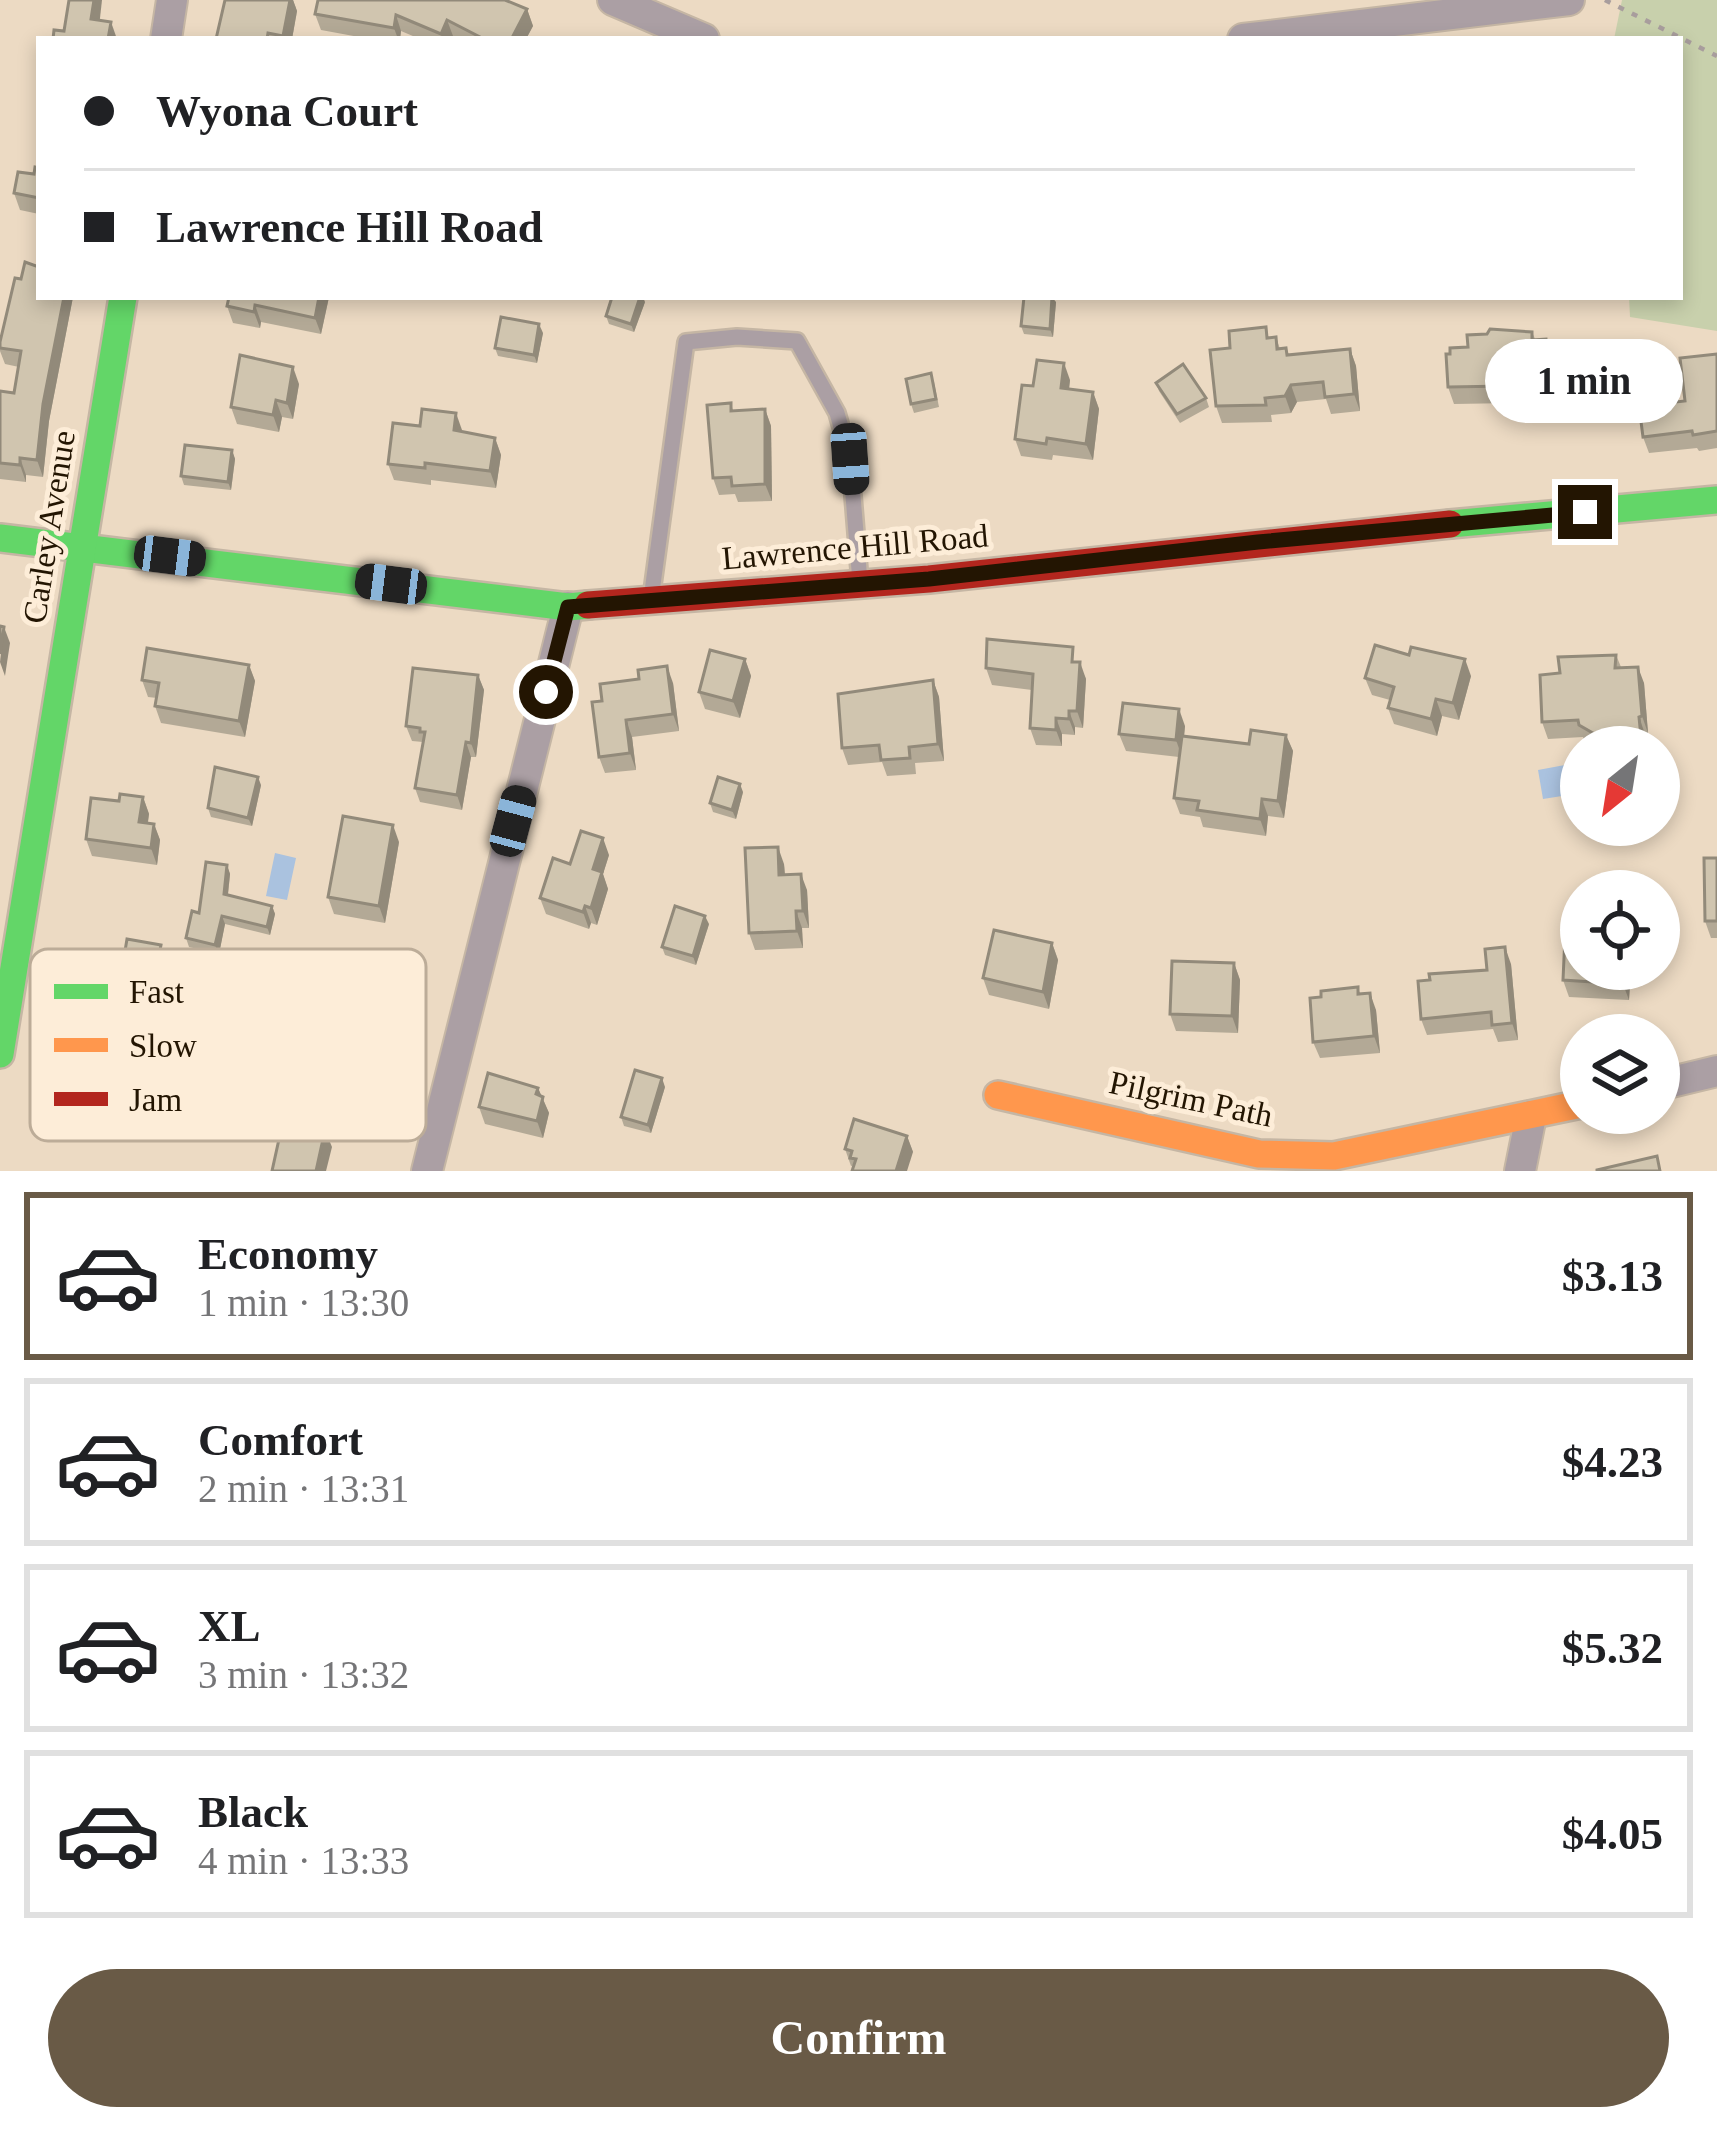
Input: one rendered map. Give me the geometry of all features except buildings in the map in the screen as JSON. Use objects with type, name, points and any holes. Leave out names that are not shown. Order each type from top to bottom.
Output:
[{"type":"main road","name":"Carley Avenue","points":[[0,1054],[123,300]]},
{"type":"main road","name":"Lawrence Hill Road","points":[[0,538],[568,607],[860,585],[1717,500]]},
{"type":"main road","name":"Pilgrim Path","points":[[998,1095],[1259,1154],[1334,1156],[1560,1109]]},
{"type":"street","points":[[166,36],[172,0]]},
{"type":"street","points":[[613,0],[697,36]]},
{"type":"street","points":[[1259,36],[1395,11],[1569,0]]},
{"type":"street","points":[[427,1171],[568,607]]},
{"type":"street","points":[[1680,1080],[1717,1071]]},
{"type":"street","points":[[1520,1171],[1531,1116]]},
{"type":"lane","points":[[651,601],[686,342],[737,337],[797,340],[837,412],[850,459],[860,585]]},
{"type":"path","points":[[1605,0],[1677,36]]},
{"type":"path","points":[[1683,39],[1717,56]]},
{"type":"green space","points":[[1622,0],[1717,0],[1717,331],[1630,317],[1629,300],[1683,300],[1683,36],[1615,36]]},
{"type":"water","points":[[1560,766],[1560,796],[1543,799],[1538,770]]},
{"type":"water","points":[[275,853],[296,858],[287,900],[266,896]]},
{"type":"traffic: fast","points":[[0,1054],[123,300]]},
{"type":"traffic: fast","points":[[1450,524],[1717,500]]},
{"type":"traffic: fast","points":[[0,538],[568,607],[588,605]]},
{"type":"traffic: slow","points":[[998,1095],[1259,1154],[1334,1156],[1560,1108]]},
{"type":"traffic: jam","points":[[588,605],[929,579],[1450,524]]},
{"type":"route","points":[[546,692],[568,607],[929,579],[1585,512]]}]
